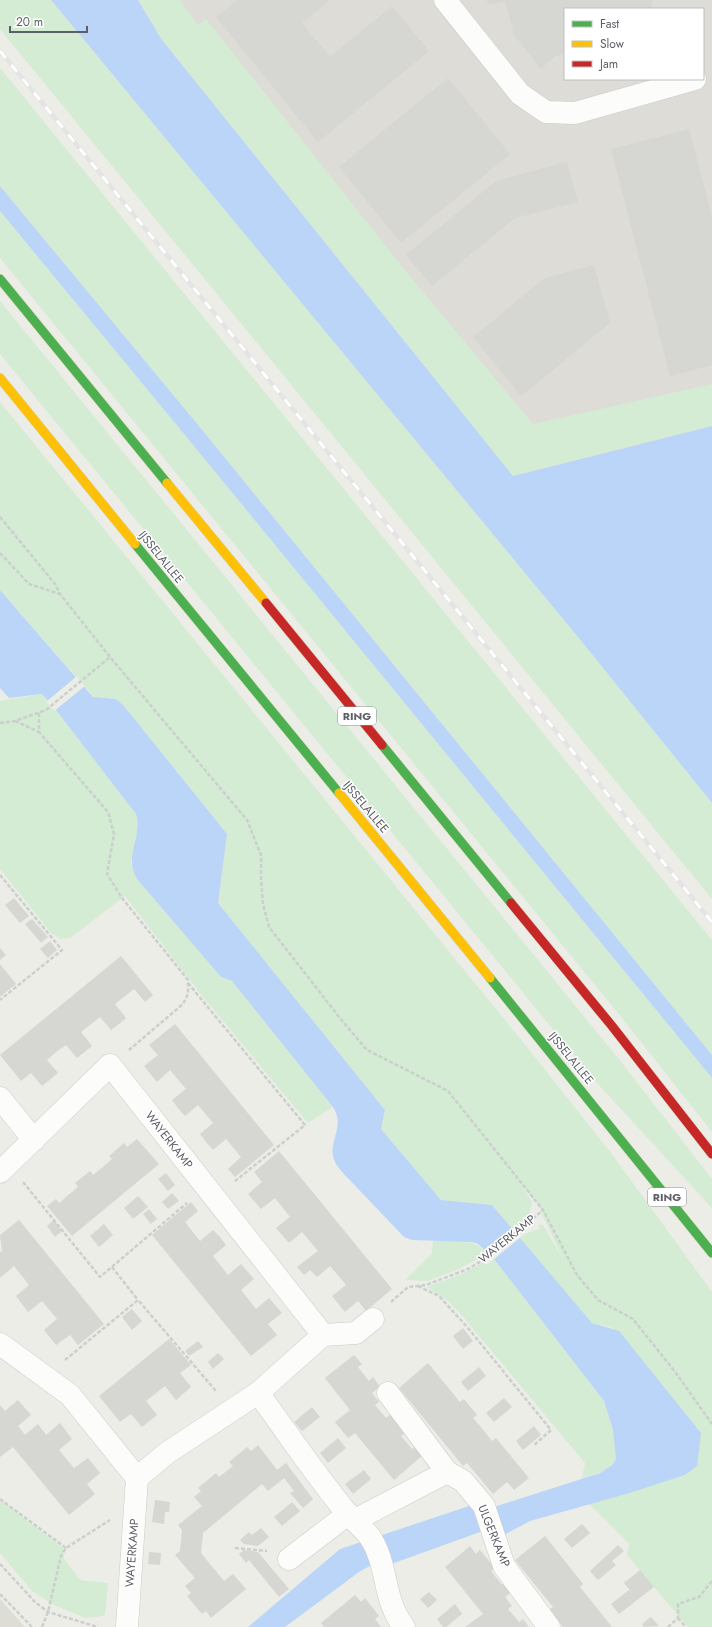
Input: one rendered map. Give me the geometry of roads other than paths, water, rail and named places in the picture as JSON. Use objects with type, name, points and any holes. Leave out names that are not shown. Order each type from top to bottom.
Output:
[{"type":"main road","name":"RING","points":[[0,279],[612,1026],[712,1154]]},
{"type":"main road","name":"IJSSELALLEE","points":[[0,378],[623,1140],[712,1253]]},
{"type":"street","points":[[445,0],[520,94],[546,112],[575,112],[690,80]]},
{"type":"street","name":"WAYERKAMP","points":[[34,1140],[110,1065],[323,1335]]},
{"type":"street","points":[[0,1098],[34,1140],[4,1168]]},
{"type":"street","points":[[0,1344],[70,1395],[137,1478],[168,1453],[258,1392],[323,1335],[356,1333],[373,1319]]},
{"type":"street","points":[[258,1392],[352,1517],[370,1538],[384,1566],[386,1587],[391,1606],[404,1627]]},
{"type":"street","name":"ULGERKAMP","points":[[388,1393],[447,1472],[463,1481],[484,1506],[504,1566],[549,1627]]},
{"type":"street","points":[[289,1560],[352,1517],[447,1472]]},
{"type":"street","name":"WAYERKAMP","points":[[127,1627],[137,1478]]},
{"type":"water","points":[[51,0],[138,0],[162,40],[513,476],[712,426],[712,803],[578,637]]},
{"type":"water","points":[[0,186],[199,426],[712,1055],[712,1078],[0,211]]},
{"type":"water","points":[[0,590],[93,697],[116,699],[124,706],[227,834],[218,903],[385,1110],[381,1129],[441,1200],[492,1205],[592,1323],[619,1331],[701,1433],[697,1466],[685,1475],[626,1494],[530,1521],[504,1535],[483,1531],[394,1563],[372,1565],[359,1572],[285,1627],[248,1627],[340,1549],[472,1505],[494,1507],[600,1473],[612,1465],[616,1459],[613,1430],[604,1401],[494,1259],[478,1244],[472,1242],[412,1240],[404,1237],[339,1168],[333,1156],[333,1143],[338,1120],[333,1107],[232,981],[221,977],[137,879],[133,870],[132,862],[132,854],[137,831],[136,814],[42,694],[9,698],[0,688]]},
{"type":"railway","points":[[0,51],[712,922]]}]
